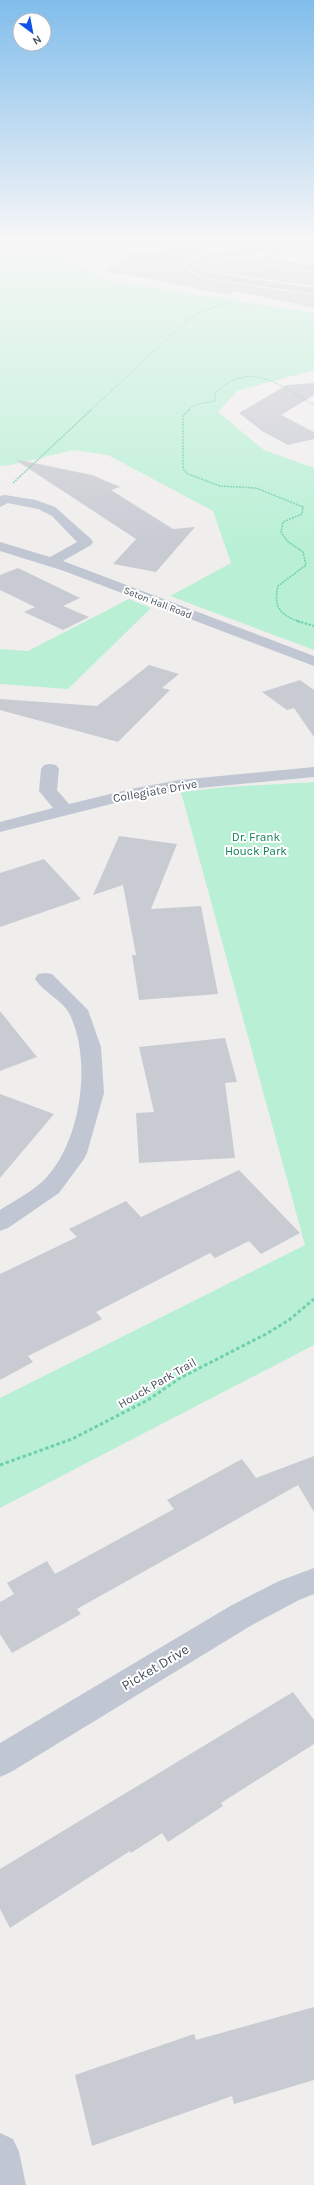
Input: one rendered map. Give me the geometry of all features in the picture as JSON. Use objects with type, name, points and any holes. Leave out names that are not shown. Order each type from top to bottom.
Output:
[{"type":"street","points":[[0,503],[5,499],[21,500],[44,506],[62,518],[72,533],[86,542],[52,562]]},
{"type":"street","name":"Seton Hall Road","points":[[0,546],[52,562],[314,661]]},
{"type":"street","points":[[50,769],[48,791],[64,810]]},
{"type":"street","name":"Collegiate Drive","points":[[0,827],[64,810],[179,785],[314,772]]},
{"type":"street","points":[[0,1222],[51,1187],[76,1153],[93,1093],[90,1047],[78,1010],[45,978]]},
{"type":"street","name":"Picket Drive","points":[[0,1761],[242,1615],[289,1590],[314,1581]]},
{"type":"street","points":[[0,2152],[7,2185]]},
{"type":"path","points":[[13,483],[164,342]]},
{"type":"path","points":[[314,405],[247,374],[226,382],[215,393],[215,401],[194,405],[183,416],[185,429],[183,470],[188,474],[220,486],[256,488],[303,506],[302,514],[283,522],[281,532],[287,541],[303,552],[306,565],[278,586],[276,601],[280,611],[303,624],[314,626]]},
{"type":"path","name":"Houck Park Trail","points":[[0,1465],[72,1439],[141,1403],[180,1378],[290,1320],[314,1299]]},
{"type":"green space","points":[[0,342],[314,342],[314,370],[237,391],[218,412],[264,450],[314,468],[314,650],[170,596],[231,563],[213,511],[108,455],[73,450],[11,465],[0,466]]},
{"type":"green space","points":[[129,599],[151,608],[68,689],[0,684],[0,649],[28,651]]},
{"type":"green space","name":"Dr. Frank Houck Park","points":[[314,782],[314,1345],[0,1508],[0,1398],[305,1245],[181,792],[226,787]]},
{"type":"building","points":[[314,383],[314,395],[281,415],[314,432],[314,439],[288,445],[262,431],[239,413],[287,385]]},
{"type":"building","points":[[14,459],[92,475],[120,487],[111,490],[173,529],[195,527],[156,572],[113,564],[136,539]]},
{"type":"building","points":[[18,568],[80,598],[63,606],[89,617],[63,630],[24,612],[35,607],[0,590],[0,575]]},
{"type":"building","points":[[149,665],[179,674],[162,688],[170,690],[118,742],[0,710],[0,699],[97,706]]},
{"type":"building","points":[[300,680],[314,690],[314,737],[294,708],[287,710],[262,692]]},
{"type":"building","points":[[119,836],[177,844],[151,909],[201,906],[218,994],[139,1000],[132,955],[136,955],[123,885],[93,895]]},
{"type":"building","points":[[44,859],[81,899],[0,927],[0,873]]},
{"type":"building","points":[[0,1011],[37,1057],[0,1071]]},
{"type":"building","points":[[225,1038],[237,1082],[225,1083],[235,1158],[139,1163],[136,1113],[154,1112],[139,1047]]},
{"type":"building","points":[[0,1094],[54,1114],[0,1178]]},
{"type":"building","points":[[239,1170],[300,1233],[261,1254],[249,1241],[215,1258],[210,1253],[96,1312],[102,1319],[28,1356],[33,1362],[0,1380],[0,1274],[77,1237],[69,1229],[126,1201],[141,1217]]},
{"type":"building","points":[[314,1456],[314,1512],[298,1485],[77,1609],[81,1614],[12,1653],[0,1634],[0,1602],[14,1594],[7,1583],[47,1561],[55,1574],[174,1509],[167,1500],[242,1459],[256,1478]]},
{"type":"building","points":[[293,1692],[314,1720],[314,1744],[221,1803],[223,1806],[168,1842],[162,1833],[131,1853],[130,1851],[10,1928],[0,1909],[0,1869]]},
{"type":"building","points":[[314,2007],[314,2080],[234,2104],[232,2096],[92,2146],[75,2075],[194,2034],[196,2040]]}]
